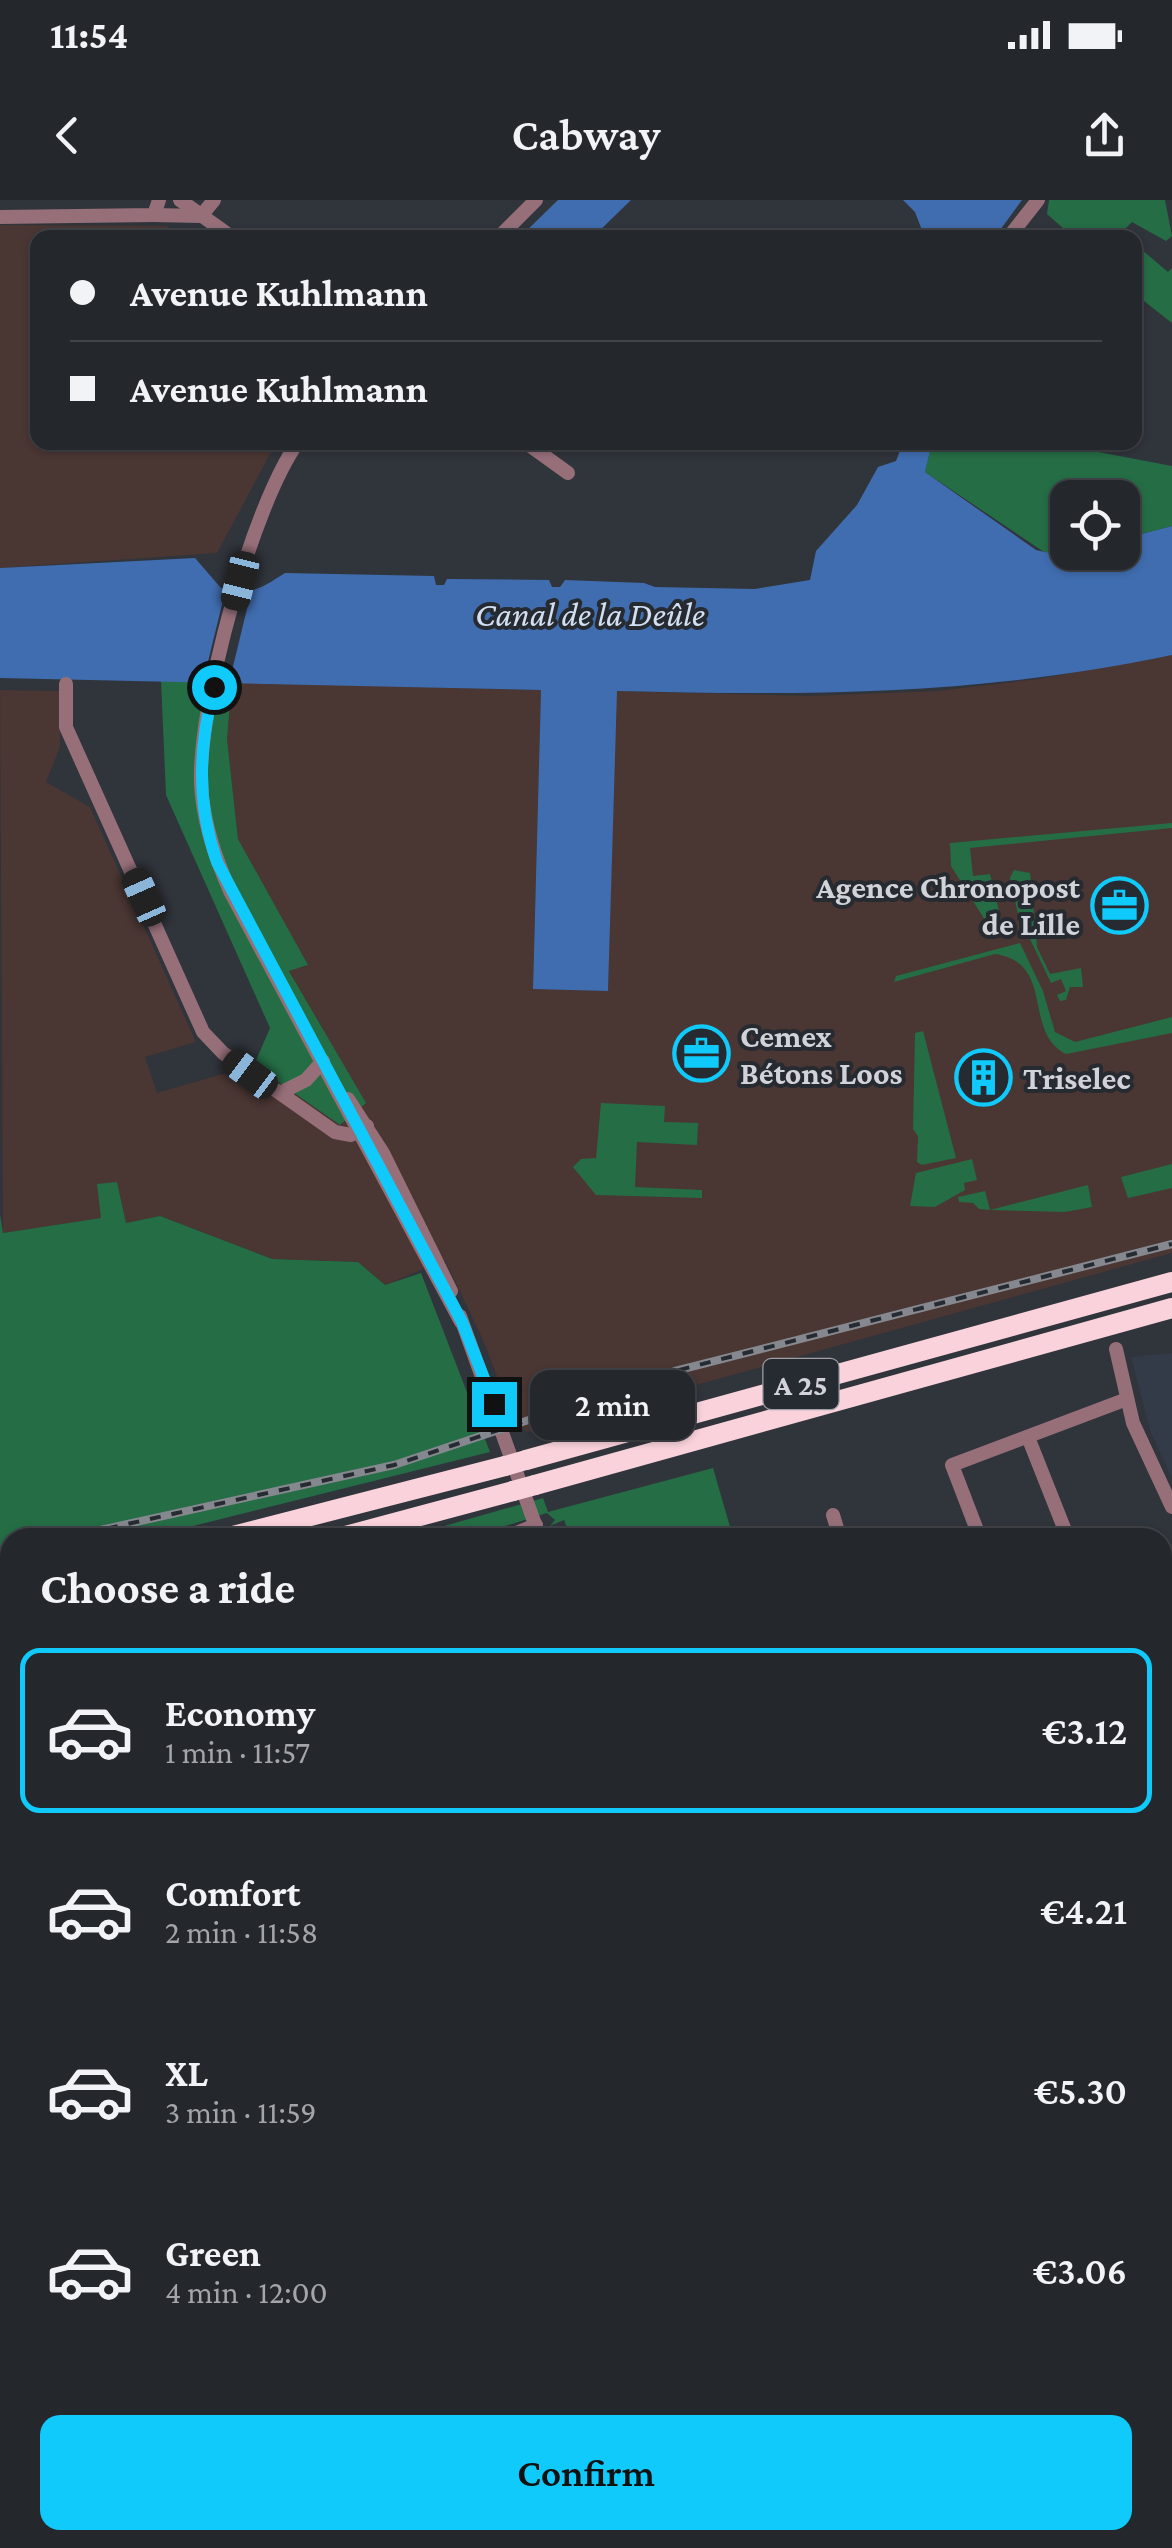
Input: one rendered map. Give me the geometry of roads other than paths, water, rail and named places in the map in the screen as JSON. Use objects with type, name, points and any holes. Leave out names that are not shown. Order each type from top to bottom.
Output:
[{"type":"highway","name":"A 25","points":[[264,1528],[505,1466],[1172,1282]]},
{"type":"highway","points":[[1146,1320],[1172,1308]]},
{"type":"highway","points":[[1146,1320],[1172,1319]]},
{"type":"highway","name":"A 25","points":[[379,1528],[526,1492],[942,1372],[1146,1320]]},
{"type":"street","points":[[154,216],[159,200]]},
{"type":"street","points":[[180,200],[221,230]]},
{"type":"street","points":[[201,216],[214,200]]},
{"type":"street","points":[[506,230],[536,200]]},
{"type":"street","points":[[1014,230],[1038,200]]},
{"type":"street","points":[[0,218],[201,216]]},
{"type":"street","points":[[294,450],[255,526],[203,736],[202,798],[217,862],[462,1322],[526,1492],[535,1528]]},
{"type":"street","points":[[536,450],[568,472]]},
{"type":"street","points":[[66,684],[66,727],[194,1015],[222,1053],[335,1132],[362,1129]]},
{"type":"street","points":[[282,1092],[306,1080],[323,1061]]},
{"type":"street","points":[[1116,1349],[1137,1433],[1172,1507]]},
{"type":"street","points":[[976,1528],[952,1466],[1127,1399]]},
{"type":"street","points":[[1028,1437],[1064,1528]]},
{"type":"street","points":[[833,1515],[837,1528]]},
{"type":"water","points":[[558,200],[631,200],[600,230],[527,230]]},
{"type":"water","points":[[903,200],[1022,200],[1000,230],[922,230],[915,212]]},
{"type":"water","name":"Canal de la Deûle","points":[[900,450],[930,450],[925,472],[1036,550],[1050,553],[1050,570],[1140,570],[1140,534],[1172,526],[1172,655],[1033,678],[895,690],[617,691],[608,991],[533,989],[541,690],[0,678],[0,568],[195,558],[221,588],[242,591],[262,587],[285,573],[434,576],[436,585],[444,585],[447,579],[549,580],[552,587],[560,587],[565,580],[755,589],[810,580],[816,551],[857,505],[878,467],[896,461]]},
{"type":"railway","points":[[109,1528],[394,1465],[675,1371],[1172,1244]]},
{"type":"place","name":"Agence Chronopost de Lille","points":[[1119,905]]},
{"type":"place","name":"Cemex Bétons Loos","points":[[701,1054]]},
{"type":"place","name":"Triselec","points":[[984,1078]]}]
